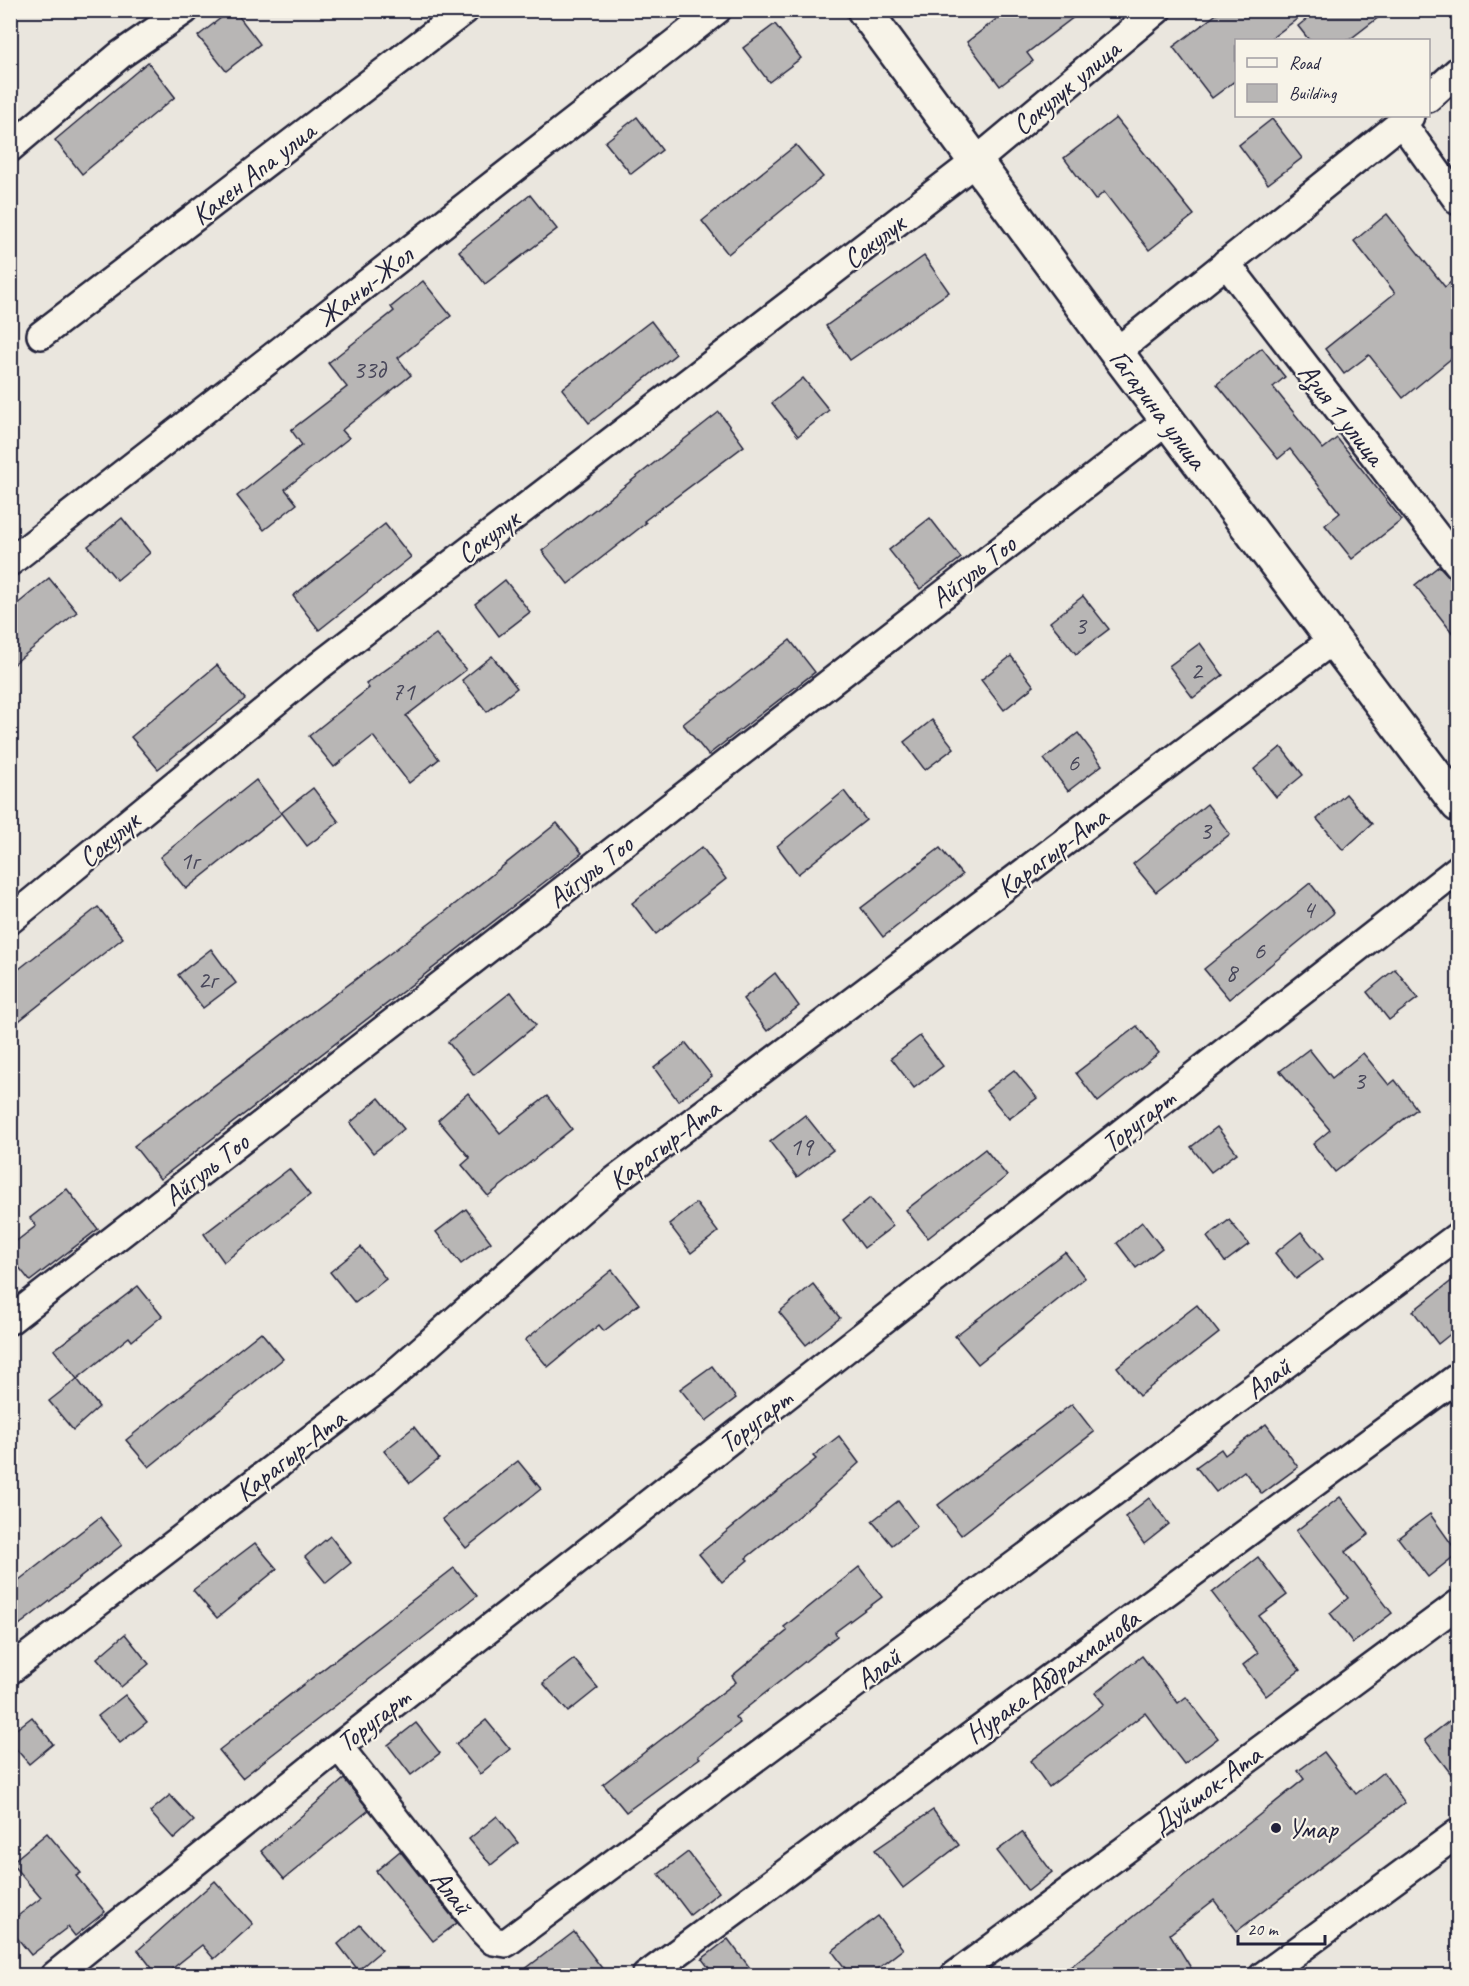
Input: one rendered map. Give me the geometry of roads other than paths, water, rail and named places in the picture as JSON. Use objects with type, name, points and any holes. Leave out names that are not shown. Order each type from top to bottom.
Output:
[{"type":"main road","name":"Гагарина улица","points":[[864,10],[1116,352],[1458,805]]},
{"type":"street","points":[[10,148],[120,55],[185,10]]},
{"type":"street","name":"Какен Апа улиа","points":[[41,335],[465,10]]},
{"type":"street","name":"Жаны-Жол","points":[[10,562],[717,10]]},
{"type":"street","name":"Сокулук улица","points":[[975,162],[1157,10]]},
{"type":"street","points":[[1430,96],[1458,71]]},
{"type":"street","points":[[1116,352],[1406,119],[1458,201]]},
{"type":"street","name":"Сокулук","points":[[10,920],[319,666],[975,162]]},
{"type":"street","name":"Азия 1 улица","points":[[1226,263],[1458,564]]},
{"type":"street","name":"Айгуль Тоо","points":[[10,1320],[1168,420]]},
{"type":"street","name":"Карагыр-Ата","points":[[10,1670],[382,1384],[610,1184],[1334,639]]},
{"type":"street","name":"Торугарт","points":[[54,1976],[339,1747],[1458,869]]},
{"type":"street","name":"Алай","points":[[339,1747],[484,1932],[493,1941],[506,1943],[1458,1236]]},
{"type":"street","name":"Нурака Абдрахманова","points":[[646,1976],[1458,1377]]},
{"type":"street","name":"Дуйшок-Ата","points":[[954,1976],[1458,1604]]},
{"type":"street","points":[[1263,1976],[1458,1833]]},
{"type":"place","name":"Умар","points":[[1276,1828]]}]
